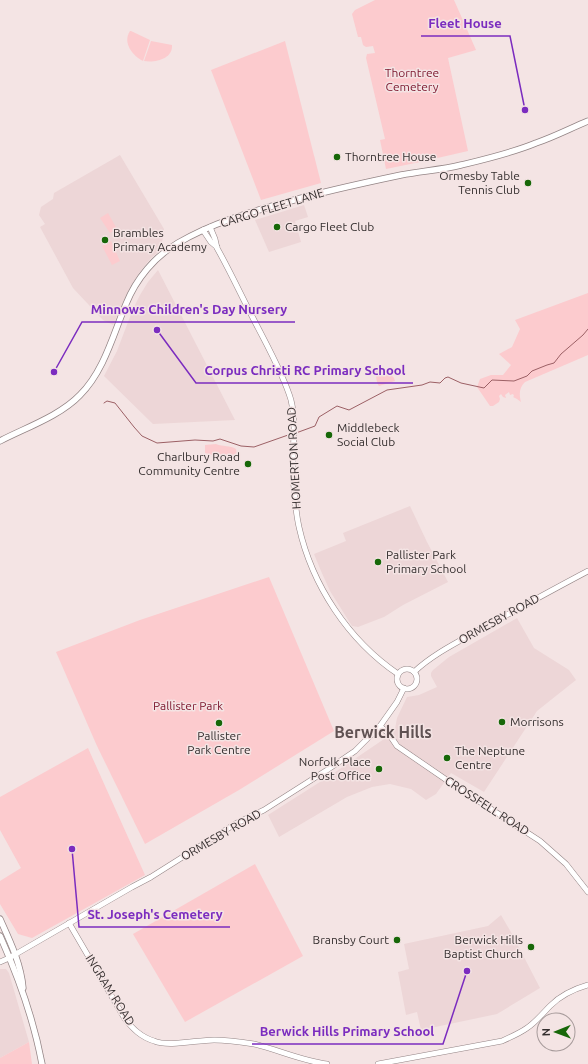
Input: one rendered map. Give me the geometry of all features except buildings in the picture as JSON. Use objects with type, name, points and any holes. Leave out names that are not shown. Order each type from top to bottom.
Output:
[{"type":"main road","name":"CARGO FLEET LANE","points":[[0,441],[62,410],[80,396],[88,386],[112,344],[126,303],[133,290],[155,261],[179,242],[210,227],[262,208],[320,193],[487,159],[536,143],[588,121]]},
{"type":"main road","points":[[0,919],[15,955],[22,978],[23,994]]},
{"type":"main road","points":[[0,936],[23,994],[42,1064]]},
{"type":"street","name":"HOMERTON ROAD","points":[[210,227],[218,248],[285,383],[291,401],[294,421],[293,472],[296,507],[299,527],[311,567],[334,609],[354,635],[366,649],[383,664],[398,674]]},
{"type":"street","name":"HOMERTON ROAD","points":[[203,230],[211,242],[218,248]]},
{"type":"street","name":"ORMESBY ROAD","points":[[414,672],[447,648],[588,571]]},
{"type":"street","points":[[404,669],[408,669],[414,672],[417,680],[416,683],[411,688],[404,688],[398,683],[398,674],[404,669]]},
{"type":"street","name":"ORMESBY ROAD","points":[[0,962],[15,955],[151,877],[235,824],[264,810],[355,751],[380,726],[397,702],[404,688]]},
{"type":"street","name":"CROSSFELL ROAD","points":[[380,726],[389,734],[397,746],[540,841],[566,864],[588,892]]},
{"type":"street","name":"INGRAM ROAD","points":[[69,923],[125,1019],[133,1029],[144,1037],[155,1042],[167,1043],[214,1040],[234,1041],[254,1044],[291,1056],[327,1064]]},
{"type":"street","points":[[378,1064],[502,1041],[529,1027],[551,1005],[563,996],[578,988],[588,985]]},
{"type":"shaded area","name":"Brambles Primary Academy","points":[[120,155],[164,229],[161,250],[151,258],[139,273],[128,291],[113,325],[103,320],[73,288],[40,227],[45,224],[39,215],[41,207],[53,199],[54,193]]},
{"type":"shaded area","points":[[304,205],[308,217],[295,221],[301,242],[269,252],[255,220]]},
{"type":"shaded area","points":[[158,270],[235,420],[153,424],[104,376],[117,351],[140,295]]},
{"type":"shaded area","name":"Pallister Park Primary School","points":[[410,506],[448,582],[403,605],[384,617],[358,627],[352,626],[330,591],[314,554],[346,541],[343,533]]},
{"type":"shaded area","points":[[517,618],[534,648],[569,670],[576,680],[537,711],[484,792],[451,773],[436,794],[426,800],[411,789],[390,784],[372,787],[347,797],[279,837],[268,815],[390,735],[395,729],[397,718],[407,697],[419,695],[437,687],[431,676],[433,670],[449,657]]},
{"type":"shaded area","points":[[501,915],[540,988],[497,1014],[421,1030],[417,1012],[406,1015],[398,972],[409,969],[404,944],[488,926]]},
{"type":"shaded area","points":[[0,969],[6,969],[9,973],[29,1042],[0,1058]]},
{"type":"green space","name":"Thorntree Cemetery","points":[[375,0],[454,0],[476,50],[448,58],[468,151],[386,169],[380,140],[385,139],[366,58],[367,54],[375,53],[373,46],[366,47],[363,45],[361,37],[358,37],[352,14],[355,10]]},
{"type":"green space","points":[[130,31],[150,40],[143,61],[139,59],[130,49],[127,40]]},
{"type":"green space","points":[[151,41],[172,45],[170,54],[158,61],[144,61]]},
{"type":"green space","points":[[285,41],[321,183],[261,200],[211,70]]},
{"type":"green space","points":[[108,213],[117,229],[110,233],[100,218]]},
{"type":"green space","points":[[111,241],[120,261],[112,265],[102,246]]},
{"type":"green space","points":[[588,293],[588,355],[525,382],[520,391],[521,402],[513,397],[513,394],[510,395],[509,392],[505,395],[506,398],[501,394],[499,396],[499,402],[493,406],[490,406],[477,387],[480,379],[491,375],[503,375],[511,365],[499,354],[512,347],[520,329],[515,320]]},
{"type":"green space","points":[[376,371],[388,373],[394,378],[395,381],[379,386]]},
{"type":"green space","points":[[216,444],[229,446],[236,449],[237,455],[226,457],[205,453],[205,445]]},
{"type":"green space","name":"Pallister Park","points":[[269,577],[334,731],[239,790],[145,844],[97,746],[56,652],[140,620]]},
{"type":"green space","points":[[88,748],[145,875],[32,938],[18,934],[0,904],[0,881],[21,868],[0,830],[0,797]]},
{"type":"green space","points":[[255,864],[303,956],[185,1022],[133,934]]},
{"type":"green space","points":[[29,1042],[32,1064],[0,1064],[0,1058]]},
{"type":"waterway","points":[[296,433],[315,426],[319,417],[337,406],[349,410],[387,390],[422,385],[430,382],[440,383],[448,377],[461,383],[484,388],[492,380],[514,381],[527,376],[532,371],[554,363],[561,354],[588,329]]},
{"type":"waterway","points":[[104,403],[107,401],[115,403],[142,436],[157,443],[195,440],[213,441],[220,439],[241,446],[254,447],[291,434]]},
{"type":"place","name":"Fleet House","points":[[525,110]]},
{"type":"place","name":"Thorntree House","points":[[337,157]]},
{"type":"place","name":"Ormesby Table Tennis Club","points":[[528,183]]},
{"type":"place","name":"Cargo Fleet Club","points":[[277,227]]},
{"type":"place","name":"Brambles Primary Academy","points":[[105,240]]},
{"type":"place","name":"Corpus Christi RC Primary School","points":[[157,330]]},
{"type":"place","name":"Minnows Children's Day Nursery","points":[[54,372]]},
{"type":"place","name":"Middlebeck Social Club","points":[[329,435]]},
{"type":"place","name":"Charlbury Road Community Centre","points":[[248,464]]},
{"type":"place","name":"Pallister Park Primary School","points":[[378,562]]},
{"type":"place","name":"Morrisons","points":[[502,722]]},
{"type":"place","name":"Pallister Park Centre","points":[[219,723]]},
{"type":"place","name":"The Neptune Centre","points":[[447,758]]},
{"type":"place","name":"Norfolk Place Post Office","points":[[379,769]]},
{"type":"place","name":"St. Joseph's Cemetery","points":[[72,849]]},
{"type":"place","name":"Bransby Court","points":[[397,940]]},
{"type":"place","name":"Berwick Hills Baptist Church","points":[[531,947]]},
{"type":"place","name":"Berwick Hills Primary School","points":[[467,971]]},
{"type":"district","name":"Berwick Hills","points":[[383,732]]}]
